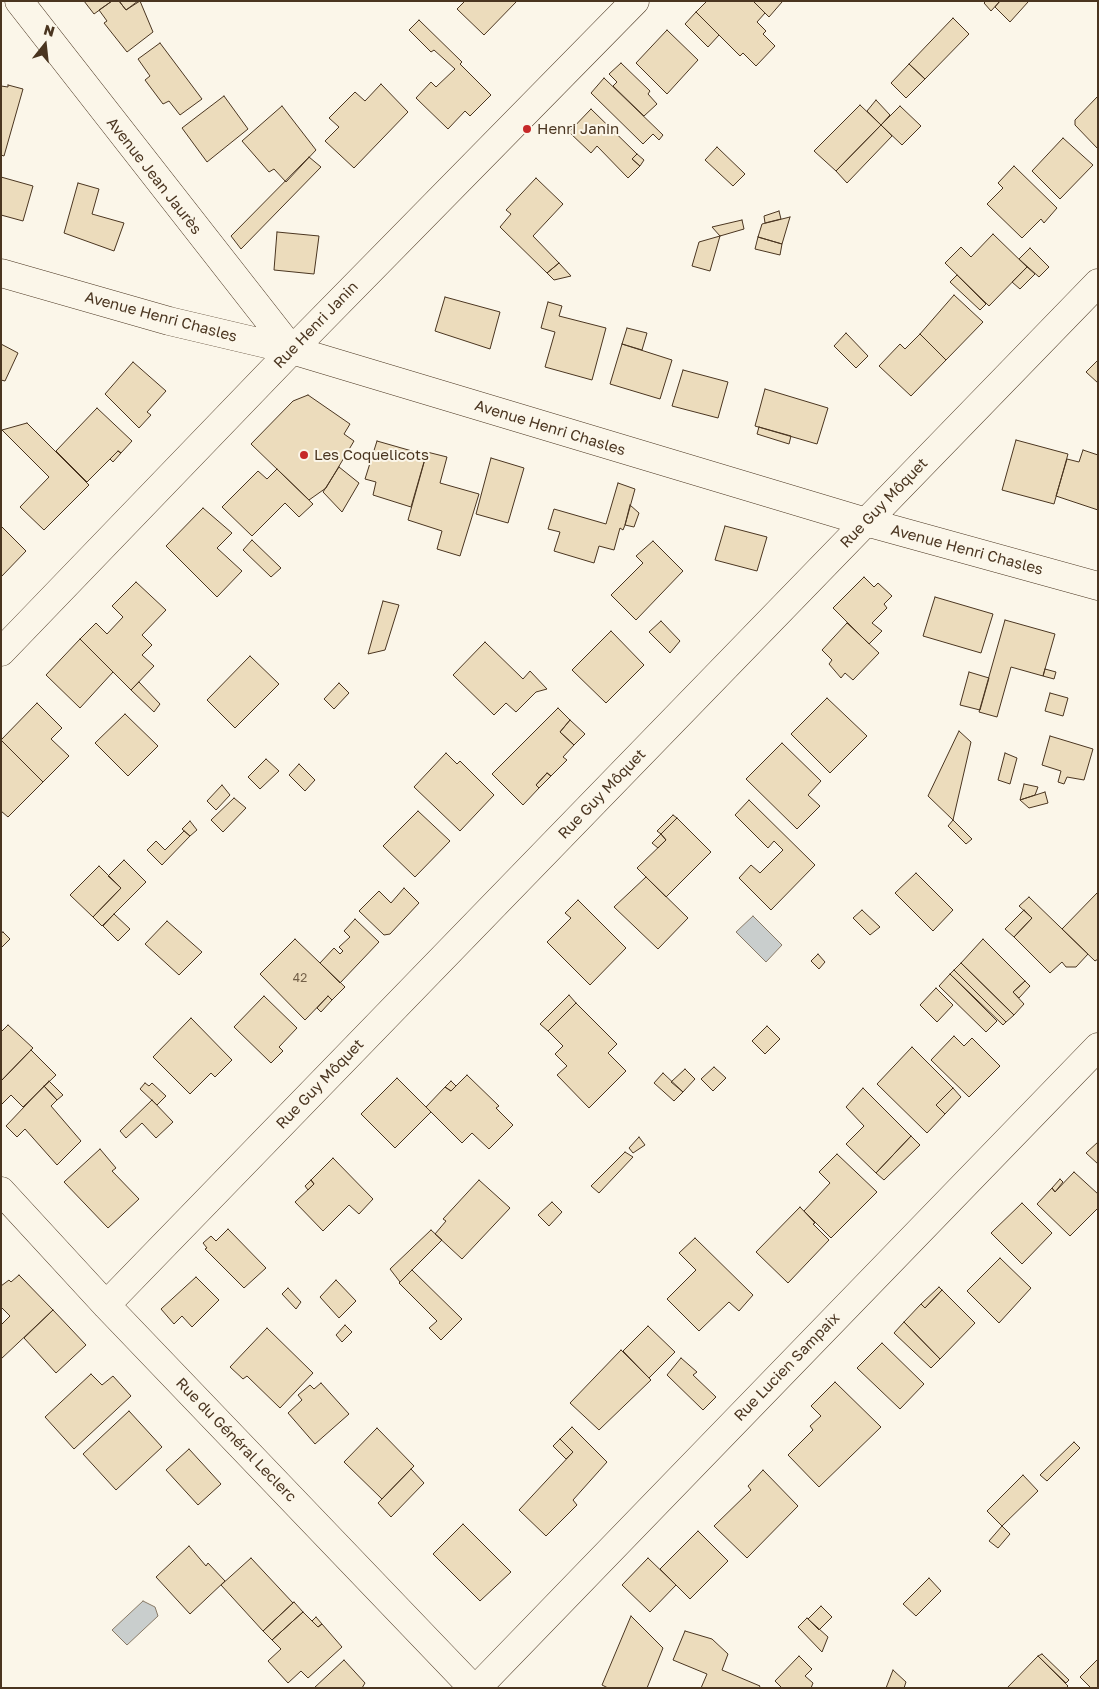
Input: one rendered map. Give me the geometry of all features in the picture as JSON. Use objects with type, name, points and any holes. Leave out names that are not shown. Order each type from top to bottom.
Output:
[{"type":"street","name":"Avenue Jean Jaurès","points":[[19,1],[292,350]]},
{"type":"street","name":"Rue Henri Janin","points":[[1,652],[292,350],[635,1]]},
{"type":"street","name":"Avenue Henri Chasles","points":[[1,273],[169,321],[292,350],[866,522],[1098,586]]},
{"type":"street","name":"Rue Guy Môquet","points":[[106,1305],[1098,283]]},
{"type":"street","name":"Rue Lucien Sampaix","points":[[475,1688],[1098,1047]]},
{"type":"street","name":"Rue du Général Leclerc","points":[[1,1191],[106,1305],[475,1688]]},
{"type":"shaded area","points":[[753,916],[782,945],[766,962],[736,932]]},
{"type":"shaded area","points":[[143,1601],[155,1607],[158,1616],[127,1645],[112,1630]]},
{"type":"building","points":[[84,1],[112,1],[94,14]]},
{"type":"building","points":[[112,1],[119,1],[126,10],[140,1],[153,32],[127,52],[104,23],[107,21],[99,10]]},
{"type":"building","points":[[119,1],[138,1],[126,10]]},
{"type":"building","points":[[465,1],[517,1],[484,35],[457,9]]},
{"type":"building","points":[[707,1],[753,1],[765,13],[757,22],[766,31],[763,34],[775,46],[756,66],[743,53],[740,56],[696,12]]},
{"type":"building","points":[[753,1],[781,1],[782,2],[769,17]]},
{"type":"building","points":[[986,1],[1000,1],[991,11],[984,3]]},
{"type":"building","points":[[1000,1],[1028,2],[1010,22],[995,7]]},
{"type":"building","points":[[696,12],[719,35],[708,47],[685,24]]},
{"type":"building","points":[[953,18],[969,34],[925,79],[909,64]]},
{"type":"building","points":[[419,20],[462,62],[460,64],[491,95],[470,116],[465,111],[448,129],[416,98],[431,82],[436,87],[455,69],[434,50],[431,52],[409,30]]},
{"type":"building","points":[[667,30],[698,60],[667,94],[636,63]]},
{"type":"building","points":[[160,43],[202,99],[180,115],[169,101],[163,104],[145,80],[150,76],[138,59]]},
{"type":"building","points":[[621,63],[650,91],[648,94],[657,104],[644,116],[613,86],[617,82],[609,74]]},
{"type":"building","points":[[909,64],[925,79],[906,98],[891,83]]},
{"type":"building","points":[[604,78],[663,135],[659,140],[653,134],[643,144],[591,93]]},
{"type":"building","points":[[381,84],[408,112],[354,168],[325,141],[339,127],[329,118],[355,92],[365,101]]},
{"type":"building","points":[[8,85],[23,89],[4,156],[1,155],[1,86],[8,87]]},
{"type":"building","points":[[224,96],[248,129],[207,162],[182,128]]},
{"type":"building","points":[[1098,96],[1098,149],[1075,125],[1075,120]]},
{"type":"building","points":[[876,100],[890,115],[881,125],[867,111]]},
{"type":"building","points":[[860,105],[881,125],[836,171],[814,151]]},
{"type":"building","points":[[282,106],[316,150],[286,182],[274,169],[269,172],[242,141]]},
{"type":"building","points":[[900,106],[921,126],[902,145],[881,125]]},
{"type":"building","points":[[591,109],[637,154],[632,159],[640,166],[628,178],[597,146],[591,153],[569,132]]},
{"type":"building","points":[[881,125],[892,136],[847,183],[836,171]]},
{"type":"building","points":[[1063,138],[1093,165],[1060,199],[1032,171]]},
{"type":"building","points":[[717,147],[745,174],[733,186],[705,160]]},
{"type":"building","points":[[637,154],[644,160],[640,166],[632,159]]},
{"type":"building","points":[[309,157],[321,167],[241,249],[231,236]]},
{"type":"building","points":[[1014,166],[1057,208],[1044,223],[1041,219],[1022,238],[987,204],[1003,188],[998,183]]},
{"type":"building","points":[[1,177],[33,186],[23,221],[1,215]]},
{"type":"building","points":[[536,178],[563,204],[533,236],[559,263],[547,273],[500,227],[511,214],[506,210]]},
{"type":"building","points":[[78,183],[99,189],[92,214],[124,223],[114,251],[64,233]]},
{"type":"building","points":[[779,211],[781,219],[765,223],[764,216]]},
{"type":"building","points":[[790,217],[782,244],[758,237],[762,224]]},
{"type":"building","points":[[742,220],[744,229],[720,236],[712,227]]},
{"type":"building","points":[[277,232],[319,236],[314,274],[274,270]]},
{"type":"building","points":[[993,234],[1027,267],[989,306],[945,263],[961,247],[971,257]]},
{"type":"building","points":[[720,236],[710,271],[692,266],[699,242]]},
{"type":"building","points":[[758,237],[782,244],[780,255],[755,249]]},
{"type":"building","points":[[1030,248],[1049,267],[1039,277],[1019,259]]},
{"type":"building","points":[[559,263],[571,276],[554,280],[547,273]]},
{"type":"building","points":[[1027,267],[1035,274],[1020,289],[1012,282]]},
{"type":"building","points":[[957,275],[986,304],[980,310],[950,282]]},
{"type":"building","points":[[954,295],[983,322],[946,360],[920,334]]},
{"type":"building","points":[[445,297],[500,312],[490,349],[435,331]]},
{"type":"building","points":[[548,302],[562,306],[559,316],[606,328],[592,380],[545,367],[555,332],[541,328]]},
{"type":"building","points":[[627,328],[647,333],[642,350],[622,344]]},
{"type":"building","points":[[846,333],[868,356],[856,368],[834,346]]},
{"type":"building","points":[[920,334],[946,360],[911,396],[879,366],[900,344],[905,349]]},
{"type":"building","points":[[1,344],[18,353],[5,381],[1,380]]},
{"type":"building","points":[[622,344],[672,360],[660,399],[610,384]]},
{"type":"building","points":[[1098,360],[1098,383],[1086,372]]},
{"type":"building","points":[[133,362],[166,391],[147,412],[151,415],[139,428],[105,394]]},
{"type":"building","points":[[683,370],[728,382],[718,418],[672,406]]},
{"type":"building","points":[[765,389],[828,408],[817,444],[755,426]]},
{"type":"building","name":"Les Coquelicots","points":[[308,395],[350,424],[344,434],[354,441],[326,488],[309,500],[251,444],[293,401]]},
{"type":"building","points":[[97,408],[132,441],[121,453],[118,451],[87,482],[56,451]]},
{"type":"building","points":[[27,423],[89,485],[44,530],[20,507],[49,477],[2,430]]},
{"type":"building","points":[[759,427],[791,436],[789,444],[757,434]]},
{"type":"building","points":[[1016,440],[1068,454],[1054,504],[1002,490]]},
{"type":"building","points":[[377,441],[426,455],[411,507],[373,495],[376,482],[365,479]]},
{"type":"building","points":[[1083,450],[1098,455],[1098,510],[1056,496],[1067,459],[1079,462]]},
{"type":"building","points":[[118,451],[121,453],[113,462],[110,459]]},
{"type":"building","points":[[427,452],[447,457],[440,483],[479,494],[460,556],[437,549],[442,531],[408,520]]},
{"type":"building","points":[[491,458],[524,468],[508,523],[476,514]]},
{"type":"building","points":[[339,467],[359,483],[342,512],[323,492]]},
{"type":"building","points":[[277,469],[313,504],[299,517],[285,503],[252,536],[222,507],[258,471],[267,479]]},
{"type":"building","points":[[618,483],[635,489],[625,525],[623,530],[620,528],[614,550],[599,546],[594,563],[554,551],[560,532],[548,529],[554,509],[606,524]]},
{"type":"building","points":[[630,505],[639,513],[634,527],[625,525]]},
{"type":"building","points":[[203,508],[232,533],[217,548],[242,571],[217,597],[166,546]]},
{"type":"building","points":[[1,526],[26,551],[1,577]]},
{"type":"building","points":[[725,526],[767,537],[757,571],[715,560]]},
{"type":"building","points":[[252,540],[281,568],[271,577],[243,550]]},
{"type":"building","points":[[653,541],[683,571],[636,620],[611,595],[643,563],[636,556]]},
{"type":"building","points":[[864,577],[874,587],[878,583],[892,596],[884,604],[887,608],[872,623],[882,631],[869,644],[833,608]]},
{"type":"building","points":[[136,582],[166,610],[142,635],[152,645],[142,655],[154,666],[131,690],[80,639],[96,623],[107,634],[123,617],[112,606]]},
{"type":"building","points":[[935,597],[993,614],[981,653],[923,636]]},
{"type":"building","points":[[383,601],[399,605],[385,650],[368,654]]},
{"type":"building","points":[[1005,620],[1055,634],[1043,676],[1011,667],[997,717],[979,712]]},
{"type":"building","points":[[661,621],[680,641],[670,653],[649,632]]},
{"type":"building","points":[[847,623],[879,653],[853,680],[845,673],[841,678],[829,664],[832,660],[822,650]]},
{"type":"building","points":[[611,631],[644,665],[606,703],[572,670]]},
{"type":"building","points":[[80,639],[113,672],[80,708],[46,675]]},
{"type":"building","points":[[485,642],[523,679],[530,671],[547,689],[536,692],[516,712],[506,703],[494,715],[453,675]]},
{"type":"building","points":[[250,656],[279,684],[235,728],[207,700]]},
{"type":"building","points":[[1045,669],[1056,672],[1054,679],[1043,676]]},
{"type":"building","points":[[969,672],[989,678],[980,710],[960,705]]},
{"type":"building","points":[[139,682],[160,704],[154,712],[131,690]]},
{"type":"building","points":[[339,683],[349,693],[334,709],[324,699]]},
{"type":"building","points":[[1050,693],[1068,698],[1063,716],[1045,711]]},
{"type":"building","points":[[827,698],[867,736],[830,773],[791,734]]},
{"type":"building","points":[[37,703],[62,728],[51,739],[69,756],[43,782],[1,740]]},
{"type":"building","points":[[558,708],[570,720],[560,732],[574,745],[563,757],[567,760],[551,776],[547,773],[536,785],[539,788],[523,805],[492,774]]},
{"type":"building","points":[[125,714],[158,746],[128,776],[95,743]]},
{"type":"building","points":[[570,720],[585,734],[574,745],[560,732]]},
{"type":"building","points":[[959,731],[971,742],[953,820],[928,796]]},
{"type":"building","points":[[1050,736],[1093,749],[1084,780],[1067,777],[1064,784],[1058,782],[1061,771],[1042,765]]},
{"type":"building","points":[[1,740],[43,782],[8,817],[1,811]]},
{"type":"building","points":[[782,743],[821,781],[808,795],[820,806],[797,829],[746,779]]},
{"type":"building","points":[[446,753],[457,764],[460,761],[494,795],[460,831],[414,787]]},
{"type":"building","points":[[1005,753],[1017,758],[1010,784],[998,780]]},
{"type":"building","points":[[266,759],[279,771],[260,789],[248,777]]},
{"type":"building","points":[[299,764],[315,780],[305,791],[289,775]]},
{"type":"building","points":[[547,773],[551,776],[539,788],[536,785]]},
{"type":"building","points":[[1024,784],[1038,787],[1035,795],[1020,800]]},
{"type":"building","points":[[222,785],[230,795],[216,810],[207,801]]},
{"type":"building","points":[[1045,792],[1048,803],[1029,808],[1020,800]]},
{"type":"building","points":[[234,798],[246,808],[223,832],[211,820]]},
{"type":"building","points":[[749,800],[815,865],[771,910],[739,878],[751,865],[760,873],[783,850],[774,841],[768,848],[735,815]]},
{"type":"building","points":[[418,811],[450,841],[415,877],[383,846]]},
{"type":"building","points":[[673,815],[677,818],[661,834],[657,831]]},
{"type":"building","points":[[677,818],[711,852],[666,897],[637,868],[666,840],[661,834]]},
{"type":"building","points":[[953,820],[972,839],[966,844],[948,826]]},
{"type":"building","points":[[190,821],[197,830],[190,836],[182,829]]},
{"type":"building","points":[[184,831],[190,836],[162,865],[147,850],[156,841],[165,850]]},
{"type":"building","points":[[661,834],[666,840],[658,848],[652,843]]},
{"type":"building","points":[[124,860],[146,882],[102,926],[93,917],[121,888],[108,876]]},
{"type":"building","points":[[99,866],[121,888],[93,917],[70,895]]},
{"type":"building","points":[[916,873],[953,910],[933,931],[895,893]]},
{"type":"building","points":[[646,877],[688,918],[658,949],[614,907]]},
{"type":"building","points":[[404,888],[419,903],[390,934],[384,935],[359,911],[379,891],[391,903]]},
{"type":"building","points":[[1098,892],[1098,959],[1095,961],[1062,929]]},
{"type":"building","points":[[1029,897],[1088,954],[1076,967],[1066,967],[1062,962],[1050,973],[1014,937],[1032,918],[1019,906]]},
{"type":"building","points":[[578,900],[626,948],[590,985],[547,942],[571,918],[565,913]]},
{"type":"building","points":[[862,910],[880,927],[870,935],[853,918]]},
{"type":"building","points":[[1024,910],[1032,918],[1014,937],[1005,929]]},
{"type":"building","points":[[114,914],[130,929],[118,941],[103,926]]},
{"type":"building","points":[[355,919],[379,942],[340,983],[320,963],[334,948],[340,954],[343,951],[339,947],[350,937],[344,931]]},
{"type":"building","points":[[167,921],[202,952],[179,975],[145,944]]},
{"type":"building","points":[[3,932],[10,939],[1,948],[1,933]]},
{"type":"building","points":[[295,939],[345,987],[332,1000],[328,996],[305,1020],[260,974]]},
{"type":"building","points":[[983,939],[1025,981],[1013,992],[1024,1004],[1014,1015],[961,963]]},
{"type":"building","points":[[818,954],[825,962],[819,969],[811,961]]},
{"type":"building","points":[[961,963],[1014,1015],[1006,1022],[954,970]]},
{"type":"building","points":[[954,970],[1006,1022],[1003,1025],[950,974]]},
{"type":"building","points":[[950,974],[997,1021],[986,1032],[939,986]]},
{"type":"building","points":[[1025,981],[1030,986],[1019,998],[1013,992]]},
{"type":"building","points":[[936,988],[953,1005],[937,1022],[920,1005]]},
{"type":"building","points":[[569,995],[576,1003],[548,1031],[540,1024]]},
{"type":"building","points":[[264,996],[297,1028],[279,1047],[283,1051],[271,1063],[234,1027]]},
{"type":"building","points":[[328,996],[332,1000],[321,1012],[317,1008]]},
{"type":"building","points":[[576,1003],[617,1044],[608,1053],[626,1071],[589,1108],[557,1075],[567,1066],[555,1054],[563,1046],[548,1031]]},
{"type":"building","points":[[191,1018],[232,1060],[215,1077],[211,1073],[190,1094],[153,1057]]},
{"type":"building","points":[[8,1025],[33,1048],[1,1081],[1,1032]]},
{"type":"building","points":[[767,1026],[780,1039],[765,1054],[752,1041]]},
{"type":"building","points":[[954,1036],[964,1046],[972,1038],[1000,1066],[969,1097],[931,1060]]},
{"type":"building","points":[[912,1047],[953,1088],[936,1105],[945,1114],[927,1133],[877,1084]]},
{"type":"building","points":[[31,1050],[56,1075],[23,1107],[11,1095],[1,1105],[1,1081]]},
{"type":"building","points":[[714,1067],[726,1078],[713,1091],[701,1079]]},
{"type":"building","points":[[685,1069],[695,1079],[683,1092],[671,1082]]},
{"type":"building","points":[[663,1073],[683,1092],[674,1101],[654,1083]]},
{"type":"building","points":[[467,1075],[499,1106],[496,1108],[513,1125],[489,1149],[472,1133],[462,1143],[426,1107],[445,1087],[451,1091]]},
{"type":"building","points":[[397,1078],[431,1112],[395,1148],[361,1114]]},
{"type":"building","points":[[49,1081],[63,1095],[57,1100],[44,1086]]},
{"type":"building","points":[[451,1081],[456,1086],[451,1091],[445,1087]]},
{"type":"building","points":[[145,1083],[149,1086],[152,1083],[166,1096],[157,1105],[140,1089]]},
{"type":"building","points":[[44,1086],[57,1100],[51,1106],[81,1141],[57,1165],[25,1129],[17,1137],[6,1126]]},
{"type":"building","points":[[863,1088],[911,1136],[876,1173],[846,1144],[864,1126],[846,1107]]},
{"type":"building","points":[[953,1088],[961,1097],[945,1114],[936,1105]]},
{"type":"building","points":[[152,1100],[173,1122],[156,1138],[142,1123],[126,1138],[120,1131]]},
{"type":"building","points":[[911,1136],[920,1145],[884,1180],[876,1173]]},
{"type":"building","points":[[639,1137],[645,1145],[633,1153],[629,1148]]},
{"type":"building","points":[[1098,1142],[1098,1164],[1086,1153]]},
{"type":"building","points":[[100,1149],[116,1168],[112,1171],[139,1199],[108,1228],[64,1182]]},
{"type":"building","points":[[625,1152],[633,1157],[599,1193],[591,1186]]},
{"type":"building","points":[[837,1154],[877,1192],[831,1238],[804,1211],[830,1183],[819,1172]]},
{"type":"building","points":[[333,1158],[373,1199],[359,1214],[349,1205],[323,1231],[295,1202],[314,1184],[311,1180]]},
{"type":"building","points":[[1074,1172],[1098,1194],[1098,1208],[1070,1236],[1037,1204],[1052,1188],[1055,1192]]},
{"type":"building","points":[[1060,1179],[1063,1182],[1055,1192],[1052,1188]]},
{"type":"building","points":[[311,1180],[314,1184],[308,1190],[305,1186]]},
{"type":"building","points":[[479,1180],[510,1208],[462,1259],[435,1234],[446,1221],[443,1219]]},
{"type":"building","points":[[552,1202],[562,1212],[549,1226],[538,1215]]},
{"type":"building","points":[[1022,1203],[1052,1233],[1022,1264],[991,1233]]},
{"type":"building","points":[[800,1207],[829,1240],[788,1283],[756,1252]]},
{"type":"building","points":[[228,1229],[266,1268],[244,1288],[205,1249],[207,1248],[203,1243],[211,1236],[216,1241]]},
{"type":"building","points":[[431,1230],[442,1240],[400,1282],[390,1269]]},
{"type":"building","points":[[695,1238],[753,1295],[739,1311],[729,1302],[699,1331],[667,1299],[696,1270],[679,1253]]},
{"type":"building","points":[[1000,1258],[1031,1288],[999,1323],[967,1291]]},
{"type":"building","points":[[412,1270],[462,1319],[441,1340],[429,1328],[437,1321],[399,1283]]},
{"type":"building","points":[[19,1275],[53,1310],[1,1359],[1,1325],[10,1316],[1,1307],[1,1286],[9,1280],[11,1282]]},
{"type":"building","points":[[196,1277],[219,1300],[192,1327],[182,1316],[174,1324],[161,1309]]},
{"type":"building","points":[[336,1280],[356,1301],[339,1318],[320,1297]]},
{"type":"building","points":[[939,1287],[942,1290],[925,1308],[921,1304]]},
{"type":"building","points":[[288,1288],[301,1302],[296,1309],[282,1294]]},
{"type":"building","points":[[942,1290],[975,1323],[940,1359],[904,1322],[921,1304],[925,1308]]},
{"type":"building","points":[[53,1310],[86,1345],[56,1373],[24,1338]]},
{"type":"building","points":[[904,1322],[940,1359],[931,1368],[894,1333]]},
{"type":"building","points":[[345,1325],[352,1332],[342,1342],[336,1335]]},
{"type":"building","points":[[648,1326],[675,1352],[649,1378],[623,1351]]},
{"type":"building","points":[[267,1328],[313,1373],[280,1408],[247,1376],[243,1379],[230,1367]]},
{"type":"building","points":[[882,1343],[924,1384],[900,1409],[857,1368]]},
{"type":"building","points":[[621,1350],[651,1380],[599,1430],[570,1403]]},
{"type":"building","points":[[681,1358],[697,1372],[693,1375],[716,1397],[703,1410],[667,1375]]},
{"type":"building","points":[[91,1374],[102,1385],[113,1376],[131,1396],[74,1449],[45,1417]]},
{"type":"building","points":[[835,1382],[881,1427],[819,1487],[788,1455],[813,1430],[810,1426],[821,1416],[811,1406]]},
{"type":"building","points":[[321,1383],[349,1414],[315,1444],[288,1413],[302,1400],[298,1395],[310,1385],[314,1389]]},
{"type":"building","points":[[129,1411],[162,1447],[116,1490],[83,1454]]},
{"type":"building","points":[[572,1427],[607,1462],[573,1500],[577,1505],[546,1536],[519,1510],[573,1452],[560,1439]]},
{"type":"building","points":[[377,1428],[414,1466],[382,1499],[344,1462]]},
{"type":"building","points":[[560,1439],[573,1452],[566,1459],[553,1446]]},
{"type":"building","points":[[1074,1442],[1080,1448],[1047,1481],[1040,1475]]},
{"type":"building","points":[[189,1449],[221,1484],[198,1505],[166,1470]]},
{"type":"building","points":[[411,1469],[424,1483],[391,1517],[378,1503]]},
{"type":"building","points":[[763,1470],[798,1506],[747,1558],[714,1526],[751,1490],[748,1486]]},
{"type":"building","points":[[1023,1475],[1038,1491],[1002,1526],[987,1511]]},
{"type":"building","points":[[463,1524],[511,1572],[480,1601],[433,1554]]},
{"type":"building","points":[[1002,1526],[1010,1534],[998,1548],[989,1541]]},
{"type":"building","points":[[698,1531],[728,1561],[690,1599],[660,1569]]},
{"type":"building","points":[[189,1546],[206,1566],[208,1563],[225,1581],[190,1614],[156,1577]]},
{"type":"building","points":[[251,1558],[293,1603],[263,1631],[221,1585]]},
{"type":"building","points":[[648,1558],[676,1585],[650,1612],[622,1585]]},
{"type":"building","points":[[929,1578],[941,1591],[916,1616],[903,1604]]},
{"type":"building","points":[[294,1602],[303,1612],[272,1640],[263,1631]]},
{"type":"building","points":[[821,1606],[832,1617],[819,1630],[808,1619]]},
{"type":"building","points":[[303,1612],[318,1627],[322,1624],[342,1647],[308,1678],[301,1671],[288,1683],[268,1661],[281,1649],[272,1640]]},
{"type":"building","points":[[631,1616],[663,1648],[647,1688],[608,1688],[602,1685]]},
{"type":"building","points":[[316,1617],[322,1624],[318,1627],[312,1621]]},
{"type":"building","points":[[807,1618],[828,1637],[822,1652],[798,1627]]},
{"type":"building","points":[[685,1631],[712,1639],[728,1654],[722,1670],[760,1686],[759,1688],[701,1688],[707,1674],[673,1660]]},
{"type":"building","points":[[1042,1654],[1069,1680],[1066,1683],[1038,1656]]},
{"type":"building","points":[[799,1656],[812,1669],[805,1676],[813,1683],[811,1688],[782,1688],[775,1681]]},
{"type":"building","points":[[1038,1656],[1068,1686],[1066,1688],[1007,1688]]},
{"type":"building","points":[[1098,1659],[1098,1688],[1091,1688],[1080,1677]]},
{"type":"building","points":[[344,1660],[365,1683],[362,1688],[314,1688]]},
{"type":"building","points":[[893,1670],[906,1682],[904,1688],[886,1688]]},
{"type":"place","name":"Henri Janin","points":[[527,129]]},
{"type":"place","name":"Les Coquelicots","points":[[304,455]]}]
